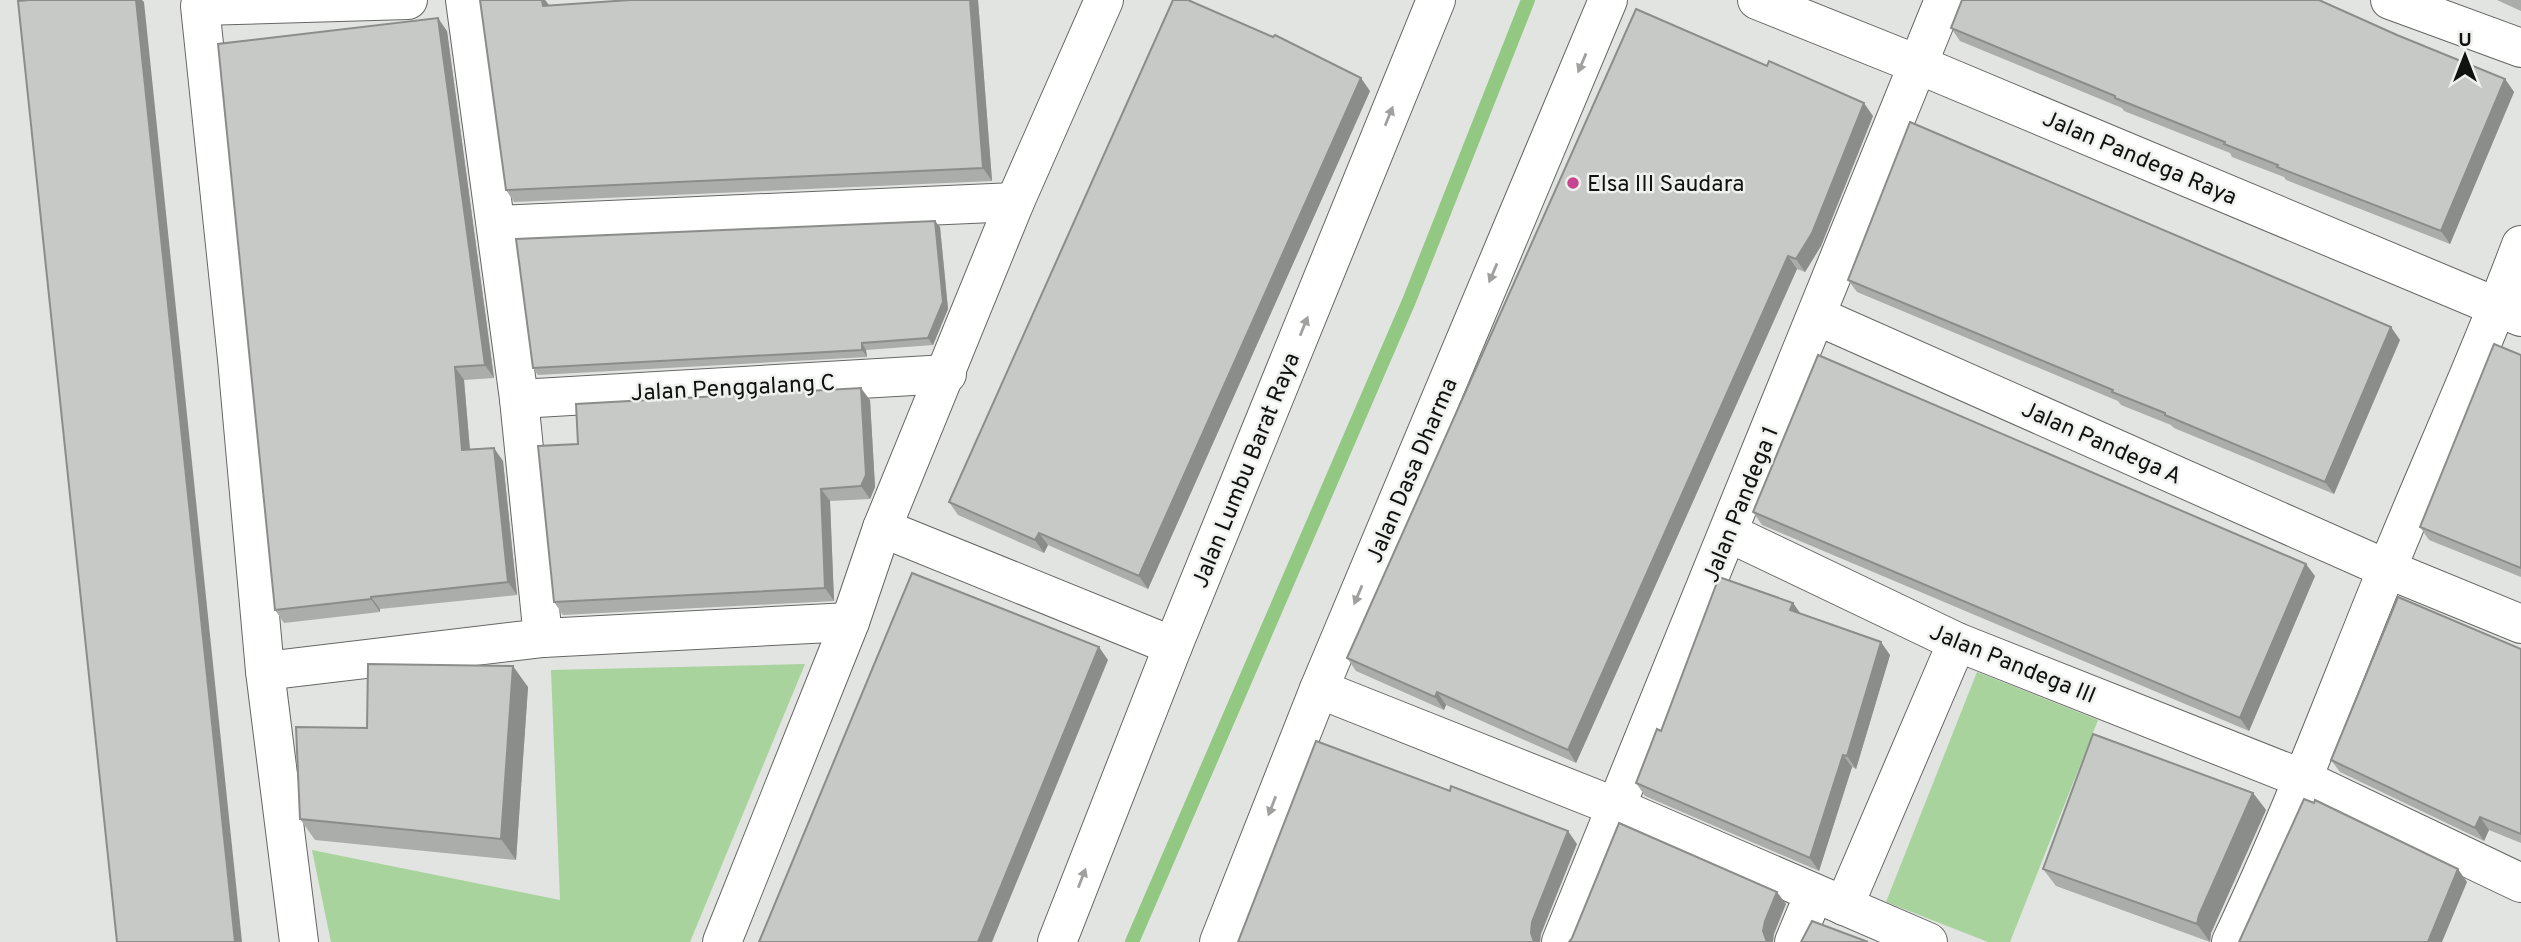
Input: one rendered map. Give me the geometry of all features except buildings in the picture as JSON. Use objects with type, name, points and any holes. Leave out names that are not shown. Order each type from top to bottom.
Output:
[{"type":"street","points":[[299,942],[265,671],[237,359],[200,6],[408,0]]},
{"type":"street","points":[[465,0],[519,399],[543,638]]},
{"type":"street","points":[[722,942],[850,622],[883,528],[1015,202],[1104,0]]},
{"type":"street","name":"Jalan Lumbu Barat Raya","points":[[1057,942],[1173,646],[1436,0]]},
{"type":"street","name":"Jalan Dasa Dharma","points":[[1219,942],[1318,689],[1608,0]]},
{"type":"street","name":"Jalan Pandega Raya","points":[[1757,0],[2509,312]]},
{"type":"street","name":"Jalan Pandega 1","points":[[1561,942],[1944,0]]},
{"type":"street","points":[[2390,0],[2521,48]]},
{"type":"street","points":[[496,225],[1015,202]]},
{"type":"street","points":[[2231,942],[2262,879],[2387,569],[2509,312],[2521,246]]},
{"type":"street","name":"Jalan Pandega A","points":[[1817,316],[2387,569],[2521,624]]},
{"type":"street","name":"Jalan Penggalang C","points":[[519,399],[947,374]]},
{"type":"street","points":[[883,528],[1173,646]]},
{"type":"street","name":"Jalan Pandega III","points":[[1728,533],[1957,642],[2303,779],[2521,883]]},
{"type":"street","points":[[265,671],[543,638],[850,622]]},
{"type":"street","points":[[1794,942],[1829,900],[1957,642]]},
{"type":"street","points":[[1318,689],[1616,807],[1928,942]]},
{"type":"green space","points":[[805,664],[690,942],[331,942],[312,850],[560,900],[551,670]]},
{"type":"green space","points":[[1977,672],[2098,720],[2010,942],[1988,942],[1886,902]]},
{"type":"waterway","points":[[1132,942],[1409,301],[1528,0]]},
{"type":"place","name":"Elsa III Saudara","points":[[1573,183]]}]
